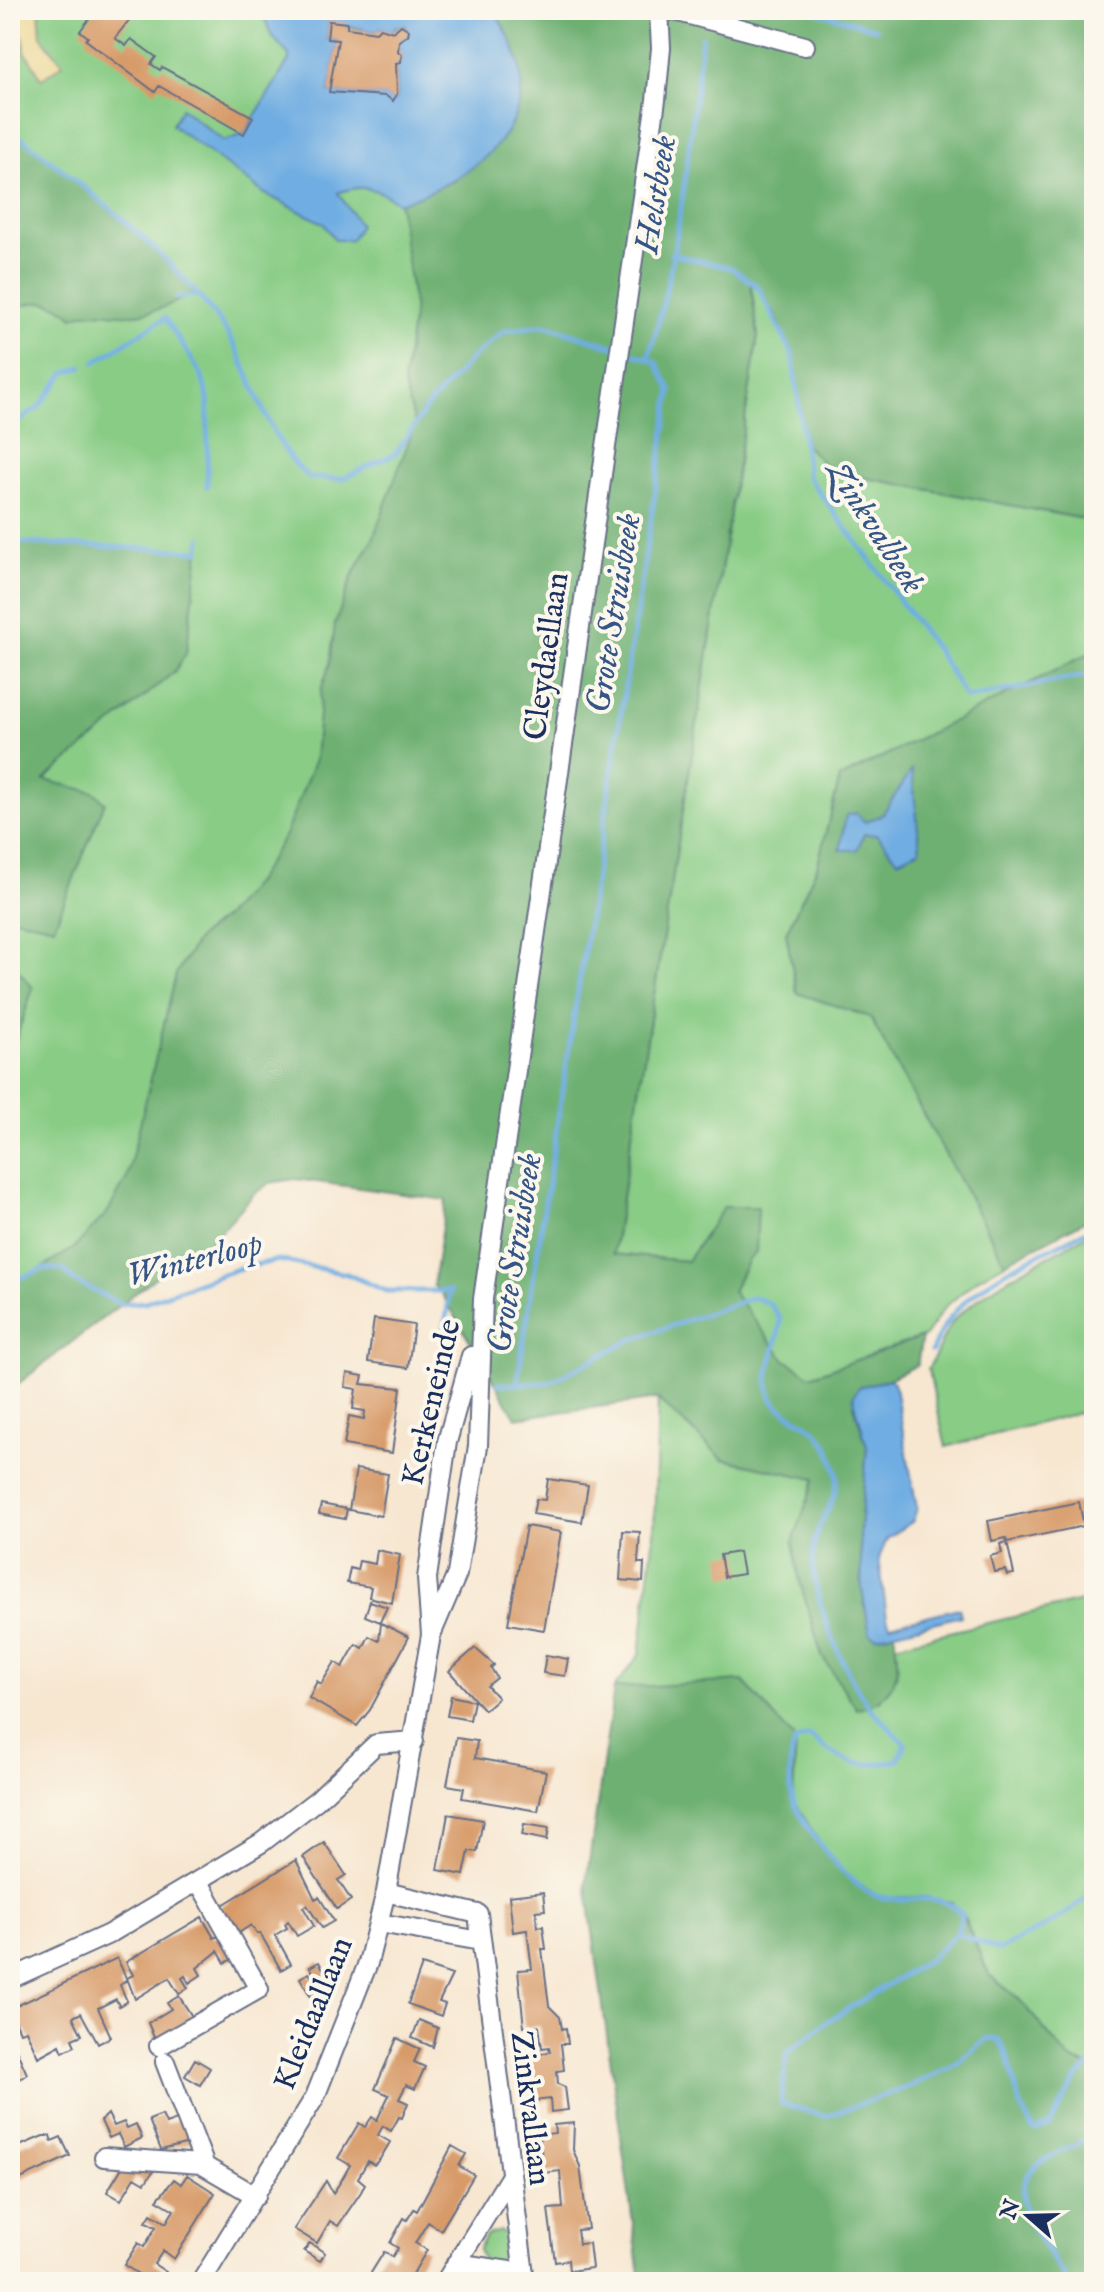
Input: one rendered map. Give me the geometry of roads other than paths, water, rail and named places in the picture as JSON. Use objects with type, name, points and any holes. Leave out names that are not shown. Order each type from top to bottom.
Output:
[{"type":"street","name":"Cleydaellaan","points":[[482,1311],[619,366],[659,71],[659,10]]},
{"type":"street","points":[[671,10],[805,46]]},
{"type":"street","name":"Kerkeneinde","points":[[414,1741],[431,1635],[427,1578],[447,1442],[482,1311]]},
{"type":"street","name":"Kerkeneinde","points":[[431,1635],[457,1574],[478,1446],[482,1311]]},
{"type":"street","points":[[10,1979],[109,1934],[199,1882],[290,1823],[376,1744],[414,1741]]},
{"type":"street","name":"Kleidaallaan","points":[[201,2282],[315,2097],[356,2001],[386,1892],[414,1741]]},
{"type":"street","points":[[199,1882],[259,1989],[162,2054],[205,2166]]},
{"type":"street","name":"Zinkvallaan","points":[[386,1892],[478,1914],[524,2278]]},
{"type":"street","points":[[379,1923],[481,1941]]},
{"type":"street","points":[[104,2157],[205,2166],[256,2196]]},
{"type":"street","points":[[445,2282],[510,2177]]},
{"type":"street","points":[[456,2263],[524,2278]]},
{"type":"water","points":[[262,10],[492,10],[512,44],[521,76],[519,105],[507,131],[488,154],[463,174],[433,190],[399,203],[370,189],[355,188],[338,193],[360,225],[351,240],[335,240],[323,223],[265,194],[172,125],[181,108],[224,141],[244,134],[289,60],[289,55],[271,35]],"holes":[[[329,22],[376,32],[380,28],[393,32],[396,26],[406,26],[408,35],[399,41],[398,52],[402,55],[401,62],[396,63],[397,95],[394,101],[386,96],[329,92],[338,40],[327,39]]]},
{"type":"water","points":[[912,770],[920,850],[898,860],[877,835],[864,834],[857,850],[840,850],[846,815],[856,813],[865,822],[882,815]]},
{"type":"water","points":[[889,1379],[894,1382],[917,1508],[913,1521],[887,1539],[879,1558],[887,1618],[890,1625],[959,1608],[961,1616],[876,1637],[870,1634],[862,1589],[860,1531],[867,1447],[853,1396],[859,1387]]},
{"type":"waterway","points":[[811,10],[876,29]]},
{"type":"waterway","name":"Helstbeek","points":[[648,358],[676,241],[702,37]]},
{"type":"waterway","name":"Grote Struisbeek","points":[[10,129],[123,220],[200,297],[233,342],[283,447],[310,478],[342,479],[396,453],[427,407],[474,356],[504,331],[545,325],[615,347]]},
{"type":"waterway","name":"Zinkvalbeek","points":[[671,254],[732,268],[758,287],[792,353],[808,477],[936,649],[966,698],[1094,674]]},
{"type":"waterway","points":[[177,298],[198,295]]},
{"type":"waterway","points":[[95,362],[165,318],[201,374],[208,398],[207,487]]},
{"type":"waterway","name":"Grote Struisbeek","points":[[625,350],[656,362],[671,390],[517,1384],[550,1382],[631,1340],[754,1297],[770,1304],[780,1319],[768,1376],[773,1400],[818,1433],[833,1459],[836,1489],[815,1539],[813,1558],[821,1604],[838,1651],[860,1693],[905,1744],[898,1760],[861,1764],[831,1752],[809,1736],[796,1741],[790,1768],[792,1796],[816,1839],[855,1883],[880,1897],[933,1899],[953,1906],[962,1914],[957,1933],[930,1959],[828,2021],[787,2053],[781,2104],[827,2116],[908,2087],[955,2065],[987,2038],[998,2039],[1009,2061],[1021,2107],[1035,2130],[1050,2125],[1076,2079],[1094,2060]]},
{"type":"waterway","points":[[10,427],[38,408],[65,373],[82,367]]},
{"type":"waterway","points":[[10,542],[199,551],[201,538]]},
{"type":"waterway","points":[[932,1351],[943,1328],[978,1290],[1023,1262],[1094,1227]]},
{"type":"waterway","name":"Winterloop","points":[[10,1282],[44,1269],[63,1269],[74,1281],[121,1304],[145,1302],[237,1269],[279,1260],[347,1274],[386,1291],[450,1291],[439,1367],[440,1376],[444,1378]]},
{"type":"waterway","name":"Winterloop","points":[[498,1384],[517,1384]]},
{"type":"waterway","points":[[957,1933],[999,1950],[1055,1921],[1094,1893]]},
{"type":"waterway","name":"Grote Struisbeek","points":[[1067,2282],[1031,2222],[1023,2190],[1028,2175],[1040,2163],[1094,2134]]}]
